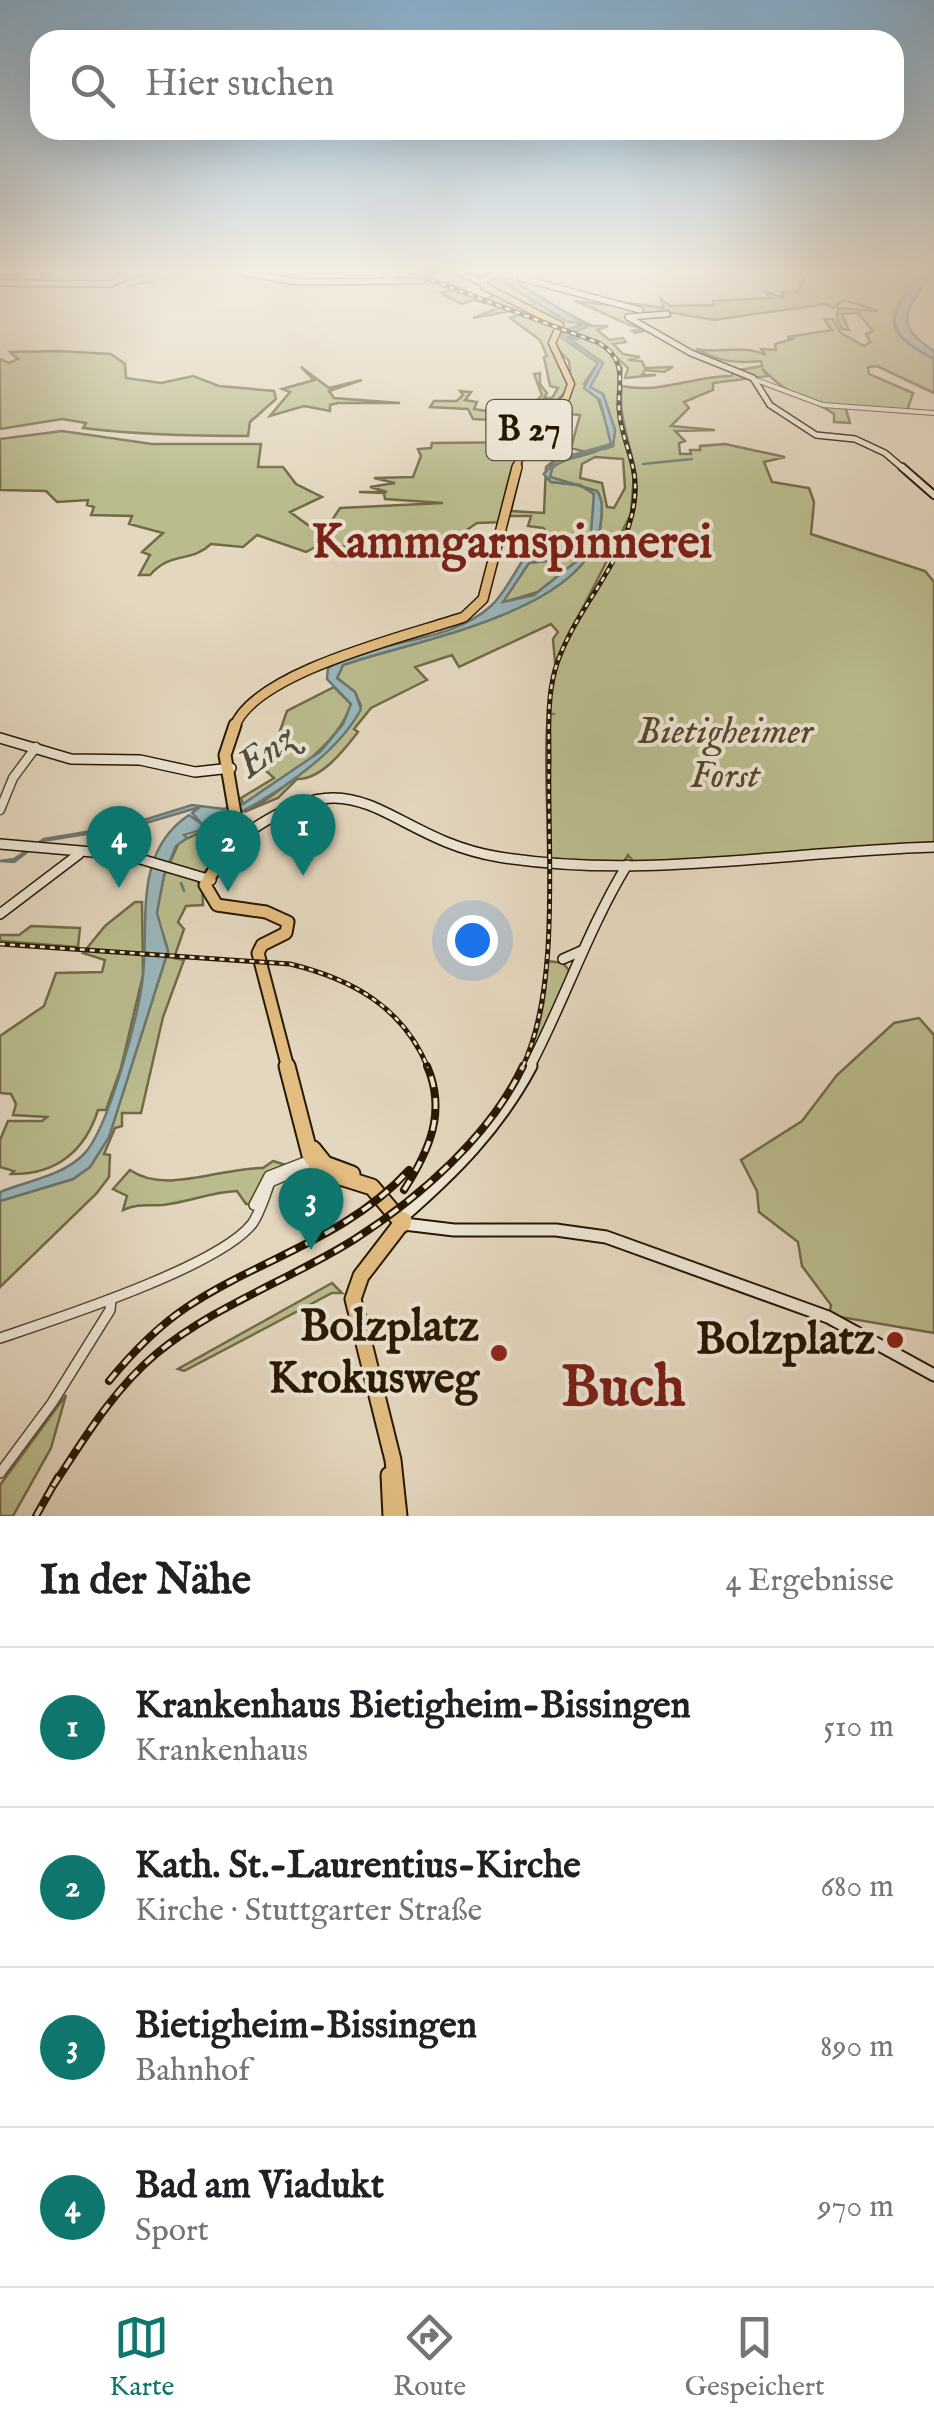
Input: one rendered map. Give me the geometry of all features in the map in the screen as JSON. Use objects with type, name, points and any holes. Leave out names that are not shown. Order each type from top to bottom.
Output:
[{"type":"main road","name":"B 27","points":[[244,830],[227,772],[231,737],[246,705],[268,686],[459,618],[483,599],[527,433],[566,398],[571,386],[553,344]]},
{"type":"main road","points":[[675,344],[756,380],[768,404],[816,435],[852,439],[885,453],[934,495]]},
{"type":"main road","points":[[0,738],[76,759],[115,759],[227,772]]},
{"type":"main road","points":[[934,846],[623,870],[607,865],[534,861],[466,848],[348,796],[326,793],[290,803],[244,830],[205,880],[208,898],[220,907],[272,911],[288,922],[286,933],[262,945],[258,954],[314,1159],[373,1181],[405,1220],[606,1237],[828,1317],[934,1376]]},
{"type":"main road","points":[[0,844],[28,844],[74,857],[134,856],[205,880]]},
{"type":"main road","points":[[0,914],[74,857]]},
{"type":"main road","points":[[564,959],[578,956],[623,870]]},
{"type":"main road","points":[[391,1516],[385,1445],[348,1300],[352,1279],[466,1161],[511,1103],[560,1010],[586,942]]},
{"type":"main road","points":[[399,1516],[393,1460],[354,1300],[359,1279],[405,1220]]},
{"type":"street","points":[[756,380],[824,405],[934,413]]},
{"type":"street","points":[[0,810],[13,778],[32,748]]},
{"type":"street","points":[[0,1338],[109,1301],[223,1247],[247,1230],[264,1186],[279,1169],[314,1159]]},
{"type":"street","points":[[0,1473],[52,1403],[106,1315],[109,1301]]},
{"type":"green space","points":[[542,344],[551,344],[569,379],[568,390],[524,432],[512,434],[512,421],[473,419],[468,409],[430,407],[434,401],[457,401],[463,395],[460,391],[471,392],[465,400],[477,402],[474,409],[521,417],[542,395],[534,374],[540,373],[540,384],[547,393],[544,398],[552,398],[558,388],[550,386],[544,357],[547,356]]},
{"type":"green space","points":[[571,344],[598,363],[584,384],[597,395],[612,441],[607,448],[613,446],[615,430],[603,394],[590,387],[603,363],[576,344],[615,344],[623,354],[640,357],[628,360],[642,361],[645,368],[673,367],[664,372],[645,370],[642,375],[656,375],[625,378],[628,368],[606,347],[622,368],[618,408],[634,474],[631,514],[555,662],[553,639],[558,632],[551,624],[459,667],[452,655],[415,667],[427,680],[371,708],[354,729],[358,732],[331,763],[315,775],[297,779],[278,798],[244,812],[310,765],[355,718],[361,706],[355,692],[337,678],[343,665],[454,632],[535,600],[568,578],[591,552],[601,521],[597,491],[583,487],[594,494],[594,536],[588,549],[570,556],[535,555],[560,555],[554,550],[558,538],[546,536],[550,534],[543,528],[528,526],[531,516],[509,516],[508,511],[525,437],[572,388],[569,361],[554,345]],"holes":[[[556,413],[580,415],[571,448],[585,452],[557,458],[546,467],[546,472],[558,459],[605,447],[552,468],[550,477],[575,485],[551,482],[546,476],[544,513],[511,511],[528,436]],[[595,457],[623,459],[625,488],[614,508],[607,507],[602,483],[580,478],[582,464]]]},
{"type":"green space","name":"Bietigheimer Forst","points":[[776,344],[909,344],[934,359],[934,393],[877,366],[868,367],[869,374],[913,393],[907,411],[845,406],[850,423],[834,422],[834,414],[790,391],[762,368],[767,376],[713,383],[713,390],[684,402],[689,408],[671,426],[715,430],[675,431],[685,441],[679,443],[680,454],[691,454],[690,450],[700,450],[700,446],[725,444],[785,457],[764,462],[772,482],[809,488],[814,502],[811,534],[925,571],[934,582],[934,842],[771,857],[634,862],[628,855],[623,863],[548,861],[546,757],[553,679],[569,637],[622,545],[635,506],[636,475],[623,417],[622,386],[664,386],[731,376],[736,370],[750,377],[740,370],[762,366],[761,361],[727,361],[696,349],[748,350],[766,355],[761,349],[776,350]]},
{"type":"green space","points":[[10,352],[111,354],[125,364],[126,378],[161,383],[193,376],[219,386],[274,391],[276,399],[250,422],[248,436],[104,430],[83,428],[86,423],[62,419],[0,429],[0,359],[9,363],[18,359]]},
{"type":"green space","points":[[301,367],[329,388],[362,380],[329,391],[334,398],[400,403],[338,403],[330,405],[330,411],[304,406],[270,416],[290,392],[282,389],[314,380]]},
{"type":"green space","points":[[62,431],[152,444],[261,444],[258,467],[283,467],[296,484],[322,497],[290,512],[308,525],[327,528],[340,508],[443,503],[385,499],[384,493],[359,492],[387,492],[370,487],[395,483],[374,478],[413,477],[421,456],[418,449],[431,448],[432,443],[522,442],[504,522],[477,523],[452,540],[405,539],[366,548],[319,545],[306,552],[257,535],[243,547],[211,544],[166,563],[150,575],[139,575],[150,555],[142,552],[163,533],[129,524],[132,516],[91,515],[94,507],[87,505],[88,500],[57,502],[46,491],[0,490],[0,439]]},
{"type":"green space","points":[[583,556],[538,592],[501,603],[529,563]]},
{"type":"green space","points":[[334,687],[351,704],[334,734],[290,775],[243,804],[241,798],[274,778],[262,767],[285,737],[286,732],[280,731],[287,711]]},
{"type":"green space","points":[[201,832],[212,836],[208,857],[223,857],[195,880],[202,884],[203,905],[186,906],[178,922],[184,929],[174,958],[184,960],[163,1017],[141,1113],[122,1113],[122,1126],[115,1128],[104,1154],[110,1155],[109,1177],[96,1194],[0,1287],[0,1201],[73,1179],[90,1167],[109,1136],[168,951],[156,913],[164,876],[179,842]]},
{"type":"green space","points":[[135,902],[142,902],[143,975],[121,1068],[106,1110],[98,1110],[77,1149],[66,1158],[42,1170],[11,1174],[14,1171],[0,1167],[0,1140],[8,1121],[42,1121],[47,1117],[13,1115],[16,1104],[11,1094],[0,1093],[0,1036],[44,1006],[56,973],[102,972],[105,960],[83,953],[105,926]]},
{"type":"green space","points":[[31,926],[80,928],[78,947],[0,941],[0,935],[19,935]]},
{"type":"green space","points":[[547,961],[563,963],[571,973],[548,1033],[514,1096],[471,1152],[409,1206],[399,1210],[456,1160],[503,1104],[535,1038],[544,1001]]},
{"type":"green space","points":[[919,1018],[934,1035],[934,1333],[829,1315],[831,1305],[802,1266],[798,1242],[759,1212],[757,1191],[741,1160],[802,1121],[837,1075],[894,1023]]},
{"type":"green space","points":[[273,1161],[286,1165],[264,1176],[251,1204],[246,1204],[237,1191],[123,1210],[127,1196],[113,1189],[130,1170],[144,1177],[177,1180],[263,1168]]},
{"type":"green space","points":[[332,1283],[342,1293],[332,1293],[184,1371],[178,1369]]},
{"type":"green space","points":[[66,1395],[51,1448],[13,1516],[0,1516],[0,1485]]},
{"type":"water","points":[[571,344],[603,363],[590,387],[603,394],[615,430],[613,446],[563,460],[552,468],[550,477],[575,485],[551,482],[544,474],[558,459],[611,444],[600,400],[584,388],[598,363]]},
{"type":"water","points":[[910,344],[924,344],[934,351],[934,359]]},
{"type":"water","points":[[583,487],[599,494],[601,520],[591,552],[568,578],[535,600],[496,618],[343,665],[337,678],[355,692],[361,709],[329,750],[257,803],[184,835],[187,838],[176,846],[164,875],[157,913],[168,951],[109,1137],[90,1167],[73,1179],[0,1201],[0,1192],[65,1168],[93,1142],[112,1097],[136,1016],[151,867],[171,830],[189,815],[203,825],[192,813],[200,807],[132,827],[42,841],[14,862],[0,861],[14,859],[44,839],[128,825],[192,805],[224,809],[243,804],[321,751],[343,724],[351,704],[327,679],[328,668],[347,658],[433,635],[474,619],[496,601],[523,560],[533,560],[526,556],[570,556],[590,546],[594,494]],"holes":[[[582,557],[534,595],[503,602],[529,563]]]},
{"type":"waterway","points":[[643,464],[692,459]]},
{"type":"waterway","points":[[549,714],[554,714]]},
{"type":"waterway","points":[[181,883],[184,891]]},
{"type":"railway","points":[[522,1068],[534,1035],[547,959],[552,681],[575,625],[624,538],[635,491],[620,419],[618,364],[600,344]]},
{"type":"railway","points":[[0,944],[290,964],[313,970],[354,987],[390,1012],[405,1028],[427,1066]]},
{"type":"railway","points":[[404,1190],[428,1146],[435,1115],[433,1083],[427,1066]]},
{"type":"railway","points":[[53,1486],[113,1399],[140,1368],[203,1321],[330,1254],[404,1204],[451,1163],[492,1117],[522,1068]]},
{"type":"railway","points":[[109,1381],[145,1341],[187,1307],[359,1213],[409,1170]]},
{"type":"railway","points":[[36,1516],[58,1477]]},
{"type":"place","name":"Krankenhaus Bietigheim-Bissingen","points":[[303,876]]},
{"type":"place","name":"Bad am Viadukt","points":[[119,888]]},
{"type":"place","name":"Kath. St.-Laurentius-Kirche","points":[[228,892]]},
{"type":"place","name":"Bietigheim-Bissingen","points":[[311,1250]]},
{"type":"place","name":"Bolzplatz","points":[[895,1340]]},
{"type":"place","name":"Bolzplatz Krokusweg","points":[[499,1353]]},
{"type":"district","name":"Kammgarnspinnerei","points":[[512,544]]},
{"type":"district","name":"Buch","points":[[623,1389]]},
{"type":"water label","name":"Enz","points":[[267,753]]}]
